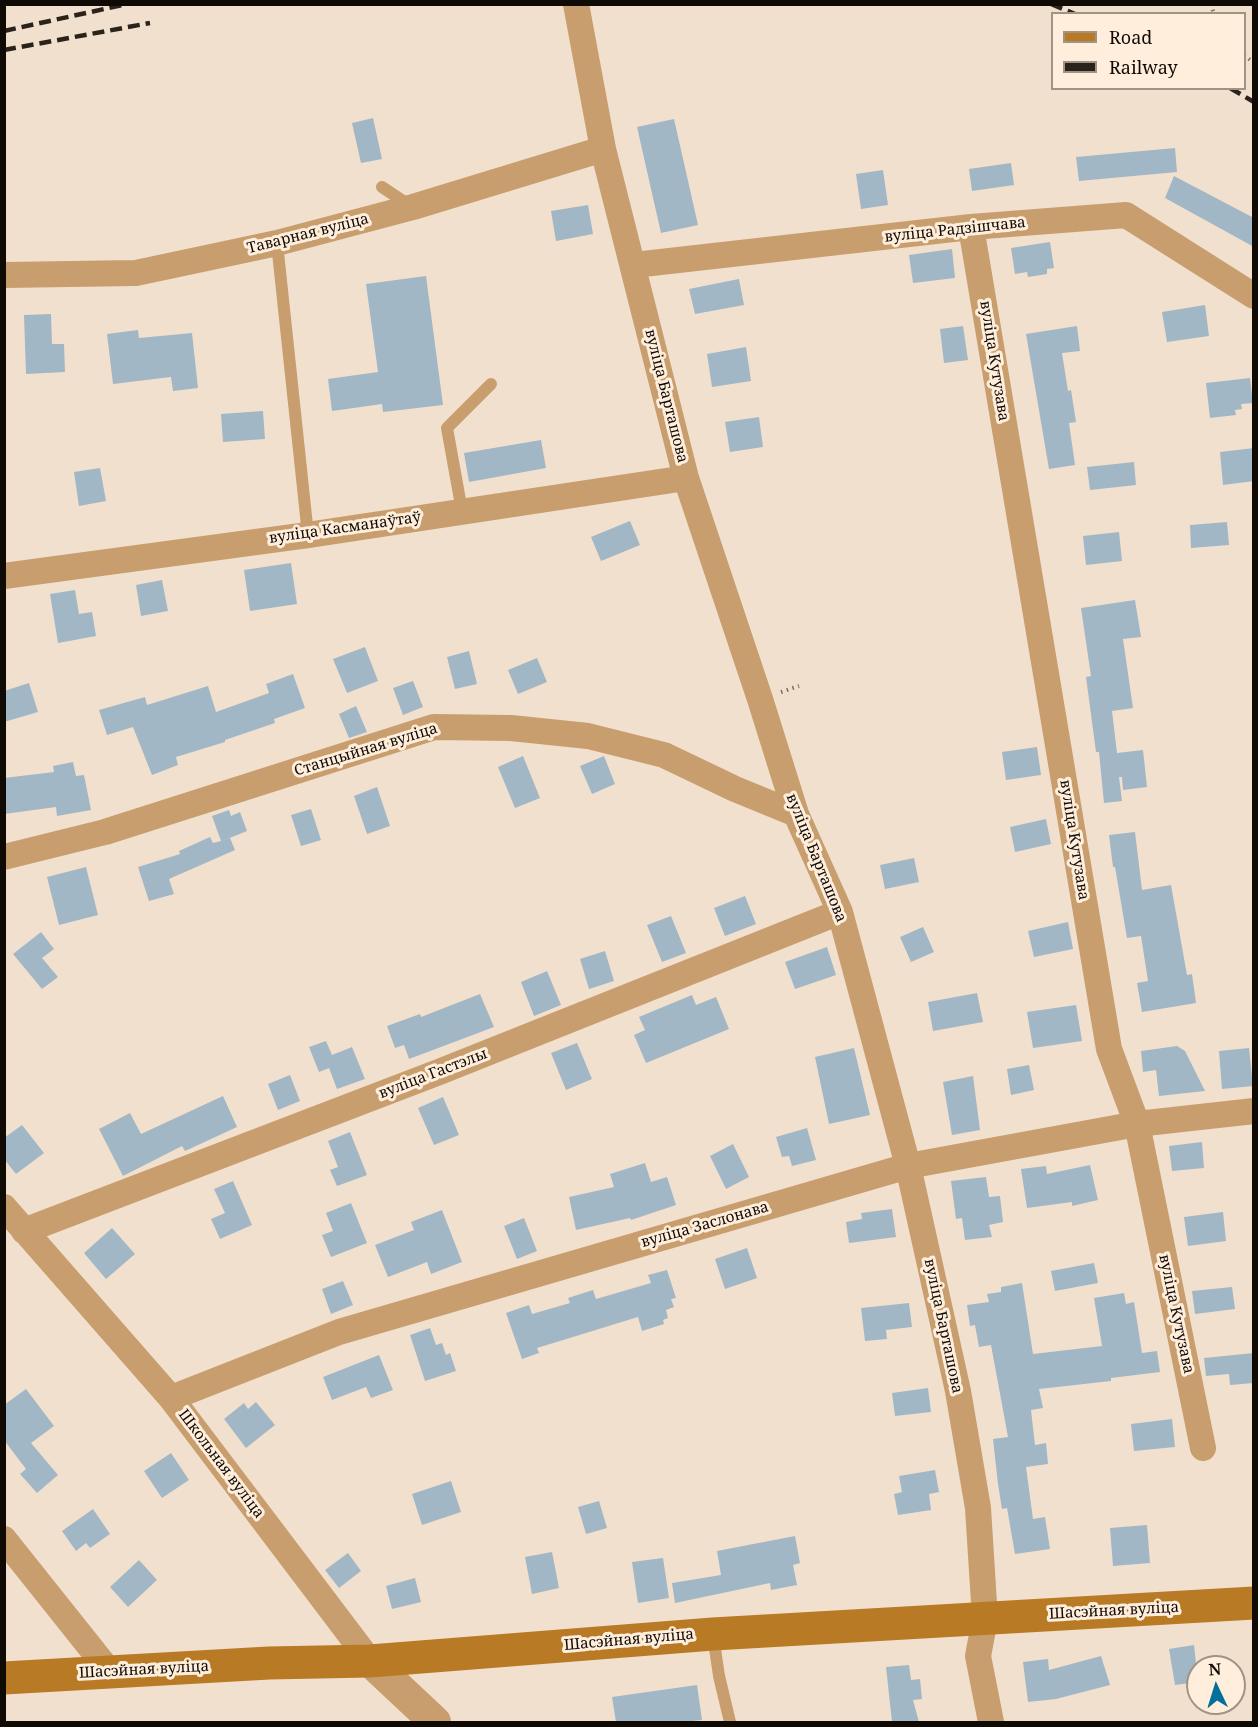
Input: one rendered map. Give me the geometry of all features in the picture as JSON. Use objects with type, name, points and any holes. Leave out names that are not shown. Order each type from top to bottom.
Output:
[{"type":"main road","name":"Шасэйная вуліца","points":[[4,1678],[370,1661],[713,1634],[1254,1603]]},
{"type":"street","name":"вуліца Барташова","points":[[576,4],[603,149],[686,478],[796,814],[840,912],[908,1166],[958,1391],[976,1496],[985,1619],[978,1656],[991,1722]]},
{"type":"street","name":"Таварная вуліца","points":[[4,275],[136,273],[277,243],[413,207],[603,149]]},
{"type":"street","name":"вуліца Радзішчава","points":[[634,265],[971,227],[1126,214],[1254,296]]},
{"type":"street","name":"вуліца Кутузава","points":[[971,227],[1109,1049],[1137,1124],[1203,1448]]},
{"type":"street","name":"вуліца Касманаўтаў","points":[[4,576],[308,535],[686,478]]},
{"type":"street","name":"Станцыйная вуліца","points":[[4,857],[105,832],[434,727],[511,728],[599,739],[664,755],[735,789],[796,814]]},
{"type":"street","name":"вуліца Гастэлы","points":[[24,1231],[439,1072],[840,912]]},
{"type":"street","name":"вуліца Заслонава","points":[[171,1398],[339,1332],[908,1166],[1137,1124],[1254,1111]]},
{"type":"street","name":"Школьная вуліца","points":[[4,1207],[171,1398],[370,1661],[435,1722]]},
{"type":"street","points":[[4,1539],[110,1672]]},
{"type":"lane","points":[[382,187],[413,207]]},
{"type":"lane","points":[[277,243],[308,535]]},
{"type":"lane","points":[[462,511],[447,429],[491,384]]},
{"type":"lane","points":[[713,1634],[719,1676],[730,1722]]},
{"type":"building","points":[[373,118],[382,159],[361,163],[352,123]]},
{"type":"building","points":[[674,119],[698,225],[661,233],[637,127]]},
{"type":"building","points":[[1175,148],[1177,172],[1079,181],[1076,157]]},
{"type":"building","points":[[1011,163],[1014,185],[972,191],[969,169]]},
{"type":"building","points":[[883,170],[888,205],[861,209],[856,174]]},
{"type":"building","points":[[1174,176],[1254,218],[1254,247],[1165,198]]},
{"type":"building","points":[[588,205],[593,234],[556,241],[551,211]]},
{"type":"building","points":[[1050,242],[1054,268],[1047,269],[1047,274],[1028,277],[1027,272],[1015,274],[1011,248]]},
{"type":"building","points":[[952,249],[955,278],[913,283],[909,255]]},
{"type":"building","points":[[426,276],[443,405],[383,412],[382,404],[332,411],[328,379],[378,372],[366,284]]},
{"type":"building","points":[[739,279],[744,305],[695,314],[689,289]]},
{"type":"building","points":[[1205,305],[1209,336],[1167,342],[1162,312]]},
{"type":"building","points":[[51,314],[52,344],[64,344],[65,372],[26,374],[24,315]]},
{"type":"building","points":[[963,326],[968,360],[944,363],[940,329]]},
{"type":"building","points":[[1077,326],[1080,351],[1062,353],[1076,422],[1069,423],[1075,465],[1049,469],[1026,334]]},
{"type":"building","points":[[138,330],[139,338],[192,333],[198,388],[173,391],[171,377],[113,384],[107,334]]},
{"type":"building","points":[[746,347],[751,381],[712,387],[707,354]]},
{"type":"building","points":[[1250,378],[1253,403],[1241,404],[1242,409],[1235,410],[1236,415],[1210,418],[1206,383]]},
{"type":"building","points":[[263,411],[265,439],[223,442],[221,414]]},
{"type":"building","points":[[759,417],[763,447],[730,452],[725,422]]},
{"type":"building","points":[[541,440],[546,468],[469,482],[464,453]]},
{"type":"building","points":[[1254,448],[1254,481],[1223,485],[1220,452]]},
{"type":"building","points":[[1134,462],[1136,485],[1090,490],[1087,467]]},
{"type":"building","points":[[100,468],[106,501],[79,506],[74,472]]},
{"type":"building","points":[[630,521],[640,545],[601,561],[591,537]]},
{"type":"building","points":[[1227,522],[1229,545],[1191,548],[1190,525]]},
{"type":"building","points":[[1119,532],[1122,561],[1086,565],[1083,536]]},
{"type":"building","points":[[291,563],[297,604],[250,611],[244,570]]},
{"type":"building","points":[[162,580],[168,611],[141,616],[136,585]]},
{"type":"building","points":[[75,590],[79,614],[92,612],[96,636],[58,643],[50,594]]},
{"type":"building","points":[[1135,600],[1141,637],[1123,639],[1133,708],[1112,711],[1117,753],[1143,750],[1147,787],[1123,790],[1122,777],[1119,777],[1122,801],[1104,803],[1099,752],[1096,752],[1086,677],[1091,676],[1081,608]]},
{"type":"building","points":[[365,647],[378,681],[347,693],[333,659]]},
{"type":"building","points":[[469,651],[477,684],[455,689],[447,657]]},
{"type":"building","points":[[537,658],[547,682],[518,694],[508,670]]},
{"type":"building","points":[[293,674],[305,708],[274,719],[275,723],[225,740],[225,742],[176,757],[178,765],[152,775],[133,727],[107,735],[99,710],[145,697],[147,705],[208,686],[216,712],[269,693],[266,684]]},
{"type":"building","points":[[413,681],[423,707],[403,715],[393,688]]},
{"type":"building","points":[[29,683],[38,712],[4,722],[4,691]]},
{"type":"building","points":[[356,706],[367,732],[349,738],[339,714]]},
{"type":"building","points":[[1037,747],[1041,775],[1006,780],[1002,752]]},
{"type":"building","points":[[523,756],[540,798],[515,808],[498,767]]},
{"type":"building","points":[[604,756],[615,784],[592,794],[580,766]]},
{"type":"building","points":[[73,762],[76,776],[84,775],[91,810],[57,816],[56,807],[4,814],[4,778],[54,772],[53,766]]},
{"type":"building","points":[[377,787],[390,826],[367,834],[354,796]]},
{"type":"building","points":[[311,809],[321,840],[301,846],[291,815]]},
{"type":"building","points":[[229,810],[231,816],[240,812],[247,831],[222,841],[230,838],[235,850],[169,879],[174,894],[149,901],[138,867],[180,854],[179,851],[210,837],[213,843],[221,841],[212,816]]},
{"type":"building","points":[[1046,819],[1051,844],[1015,852],[1010,827]]},
{"type":"building","points":[[1135,832],[1142,890],[1171,885],[1187,975],[1192,974],[1196,1003],[1142,1012],[1137,983],[1148,981],[1141,936],[1127,938],[1109,835]]},
{"type":"building","points":[[914,858],[919,882],[885,889],[880,865]]},
{"type":"building","points":[[86,867],[98,915],[59,925],[47,877]]},
{"type":"building","points":[[745,896],[756,924],[725,936],[714,908]]},
{"type":"building","points":[[671,916],[686,953],[662,962],[647,925]]},
{"type":"building","points":[[1068,922],[1073,949],[1034,957],[1028,931]]},
{"type":"building","points":[[923,927],[934,952],[911,962],[900,937]]},
{"type":"building","points":[[41,932],[54,949],[42,958],[58,977],[42,989],[13,954]]},
{"type":"building","points":[[827,947],[836,975],[795,989],[785,962]]},
{"type":"building","points":[[605,951],[614,981],[589,989],[580,959]]},
{"type":"building","points":[[547,971],[561,1005],[534,1016],[521,982]]},
{"type":"building","points":[[977,993],[983,1022],[933,1031],[928,1002]]},
{"type":"building","points":[[480,994],[494,1027],[409,1059],[404,1045],[395,1048],[387,1026],[420,1014],[421,1017]]},
{"type":"building","points":[[692,995],[696,1005],[716,997],[729,1029],[646,1063],[634,1035],[645,1030],[639,1017]]},
{"type":"building","points":[[1076,1005],[1082,1041],[1033,1048],[1027,1012]]},
{"type":"building","points":[[326,1041],[332,1055],[352,1047],[365,1079],[337,1089],[329,1068],[319,1072],[309,1047]]},
{"type":"building","points":[[577,1043],[592,1079],[566,1090],[551,1053]]},
{"type":"building","points":[[1177,1046],[1185,1051],[1205,1091],[1159,1096],[1156,1070],[1143,1072],[1141,1051]]},
{"type":"building","points":[[854,1048],[870,1115],[829,1124],[815,1057]]},
{"type":"building","points":[[1249,1048],[1253,1086],[1222,1089],[1219,1051]]},
{"type":"building","points":[[1029,1065],[1034,1090],[1011,1095],[1007,1069]]},
{"type":"building","points":[[290,1075],[300,1101],[278,1110],[268,1084]]},
{"type":"building","points":[[973,1076],[980,1130],[952,1135],[943,1082]]},
{"type":"building","points":[[223,1096],[237,1127],[185,1151],[182,1146],[123,1176],[99,1129],[130,1113],[141,1134]]},
{"type":"building","points":[[443,1097],[459,1135],[434,1145],[418,1108]]},
{"type":"building","points":[[22,1125],[44,1153],[16,1174],[4,1159],[4,1138]]},
{"type":"building","points":[[807,1128],[816,1160],[792,1166],[789,1156],[782,1157],[776,1137]]},
{"type":"building","points":[[350,1132],[367,1175],[337,1186],[330,1170],[338,1167],[328,1141]]},
{"type":"building","points":[[1202,1142],[1204,1168],[1172,1171],[1169,1146]]},
{"type":"building","points":[[733,1144],[749,1177],[726,1189],[710,1156]]},
{"type":"building","points":[[645,1163],[651,1182],[667,1177],[676,1205],[631,1220],[630,1218],[576,1230],[569,1197],[614,1187],[610,1174]]},
{"type":"building","points":[[1090,1165],[1098,1200],[1072,1206],[1072,1202],[1027,1208],[1021,1169],[1046,1166],[1047,1174]]},
{"type":"building","points":[[986,1177],[989,1197],[1000,1196],[1003,1222],[989,1225],[992,1237],[965,1240],[962,1218],[956,1219],[951,1181]]},
{"type":"building","points":[[233,1181],[252,1225],[220,1239],[211,1219],[225,1213],[214,1189]]},
{"type":"building","points":[[351,1203],[367,1243],[331,1257],[322,1235],[333,1231],[326,1213]]},
{"type":"building","points":[[892,1209],[896,1237],[849,1243],[846,1222],[862,1219],[861,1213]]},
{"type":"building","points":[[442,1210],[462,1262],[431,1274],[427,1262],[388,1277],[375,1245],[414,1230],[411,1222]]},
{"type":"building","points":[[1223,1212],[1226,1241],[1188,1246],[1184,1217]]},
{"type":"building","points":[[524,1218],[537,1251],[517,1259],[504,1226]]},
{"type":"building","points":[[112,1228],[135,1254],[106,1279],[84,1253]]},
{"type":"building","points":[[747,1248],[757,1278],[725,1289],[715,1259]]},
{"type":"building","points":[[1094,1263],[1098,1283],[1055,1291],[1051,1271]]},
{"type":"building","points":[[667,1270],[676,1298],[671,1299],[674,1307],[666,1310],[668,1318],[663,1320],[664,1324],[642,1331],[638,1317],[537,1348],[539,1353],[522,1359],[506,1313],[529,1305],[532,1314],[570,1303],[568,1298],[593,1290],[596,1299],[651,1283],[648,1275]]},
{"type":"building","points":[[343,1281],[353,1305],[331,1314],[322,1289]]},
{"type":"building","points":[[1022,1283],[1033,1354],[1102,1346],[1094,1298],[1124,1293],[1126,1304],[1134,1302],[1142,1353],[1157,1351],[1160,1372],[1111,1378],[1111,1381],[1039,1389],[1043,1408],[1031,1410],[1035,1445],[1046,1443],[1048,1464],[1026,1467],[1033,1519],[1045,1517],[1050,1549],[1015,1554],[1007,1508],[1002,1509],[998,1484],[993,1439],[1008,1437],[991,1345],[979,1347],[975,1325],[970,1326],[967,1305],[989,1302],[987,1294],[1001,1292],[1001,1287]]},
{"type":"building","points":[[1232,1287],[1235,1309],[1195,1314],[1192,1291]]},
{"type":"building","points":[[909,1303],[912,1327],[886,1330],[887,1339],[865,1341],[861,1308]]},
{"type":"building","points":[[430,1328],[436,1345],[442,1343],[446,1355],[450,1353],[456,1371],[425,1381],[410,1335]]},
{"type":"building","points":[[1254,1353],[1254,1383],[1230,1385],[1229,1374],[1206,1376],[1204,1358]]},
{"type":"building","points":[[379,1355],[393,1390],[371,1398],[366,1387],[332,1400],[323,1377]]},
{"type":"building","points":[[928,1388],[931,1412],[895,1416],[892,1393]]},
{"type":"building","points":[[26,1389],[54,1426],[31,1443],[58,1475],[37,1493],[20,1474],[26,1469],[4,1440],[4,1405]]},
{"type":"building","points":[[256,1402],[275,1425],[246,1448],[224,1419],[244,1403],[248,1409]]},
{"type":"building","points":[[1172,1419],[1175,1447],[1134,1451],[1131,1424]]},
{"type":"building","points":[[171,1453],[189,1480],[162,1498],[144,1471]]},
{"type":"building","points":[[935,1470],[939,1492],[929,1494],[931,1510],[898,1515],[894,1494],[902,1492],[899,1476]]},
{"type":"building","points":[[451,1481],[461,1512],[422,1525],[412,1494]]},
{"type":"building","points":[[599,1501],[607,1528],[586,1534],[578,1507]]},
{"type":"building","points":[[93,1509],[110,1534],[90,1548],[86,1543],[76,1551],[62,1531]]},
{"type":"building","points":[[1147,1525],[1150,1563],[1113,1566],[1110,1528]]},
{"type":"building","points":[[795,1536],[800,1563],[793,1565],[797,1585],[771,1590],[770,1583],[675,1603],[672,1583],[721,1575],[717,1551]]},
{"type":"building","points":[[552,1552],[559,1588],[532,1594],[525,1557]]},
{"type":"building","points":[[348,1553],[361,1571],[339,1588],[325,1570]]},
{"type":"building","points":[[663,1558],[669,1598],[638,1603],[632,1562]]},
{"type":"building","points":[[139,1560],[157,1580],[128,1607],[110,1587]]},
{"type":"building","points":[[415,1578],[421,1602],[392,1609],[386,1586]]},
{"type":"building","points":[[1194,1645],[1195,1655],[1186,1655],[1186,1684],[1175,1685],[1169,1649]]},
{"type":"building","points":[[1101,1656],[1110,1685],[1056,1699],[1028,1702],[1023,1662],[1048,1659],[1049,1670]]},
{"type":"building","points":[[909,1665],[911,1680],[920,1679],[922,1699],[913,1700],[919,1722],[892,1722],[886,1667]]},
{"type":"building","points":[[697,1685],[702,1720],[616,1722],[612,1697]]},
{"type":"railway","points":[[4,31],[127,4]]},
{"type":"railway","points":[[1051,4],[1070,12]]},
{"type":"railway","points":[[4,50],[150,23]]},
{"type":"railway","points":[[1233,90],[1254,102]]}]
